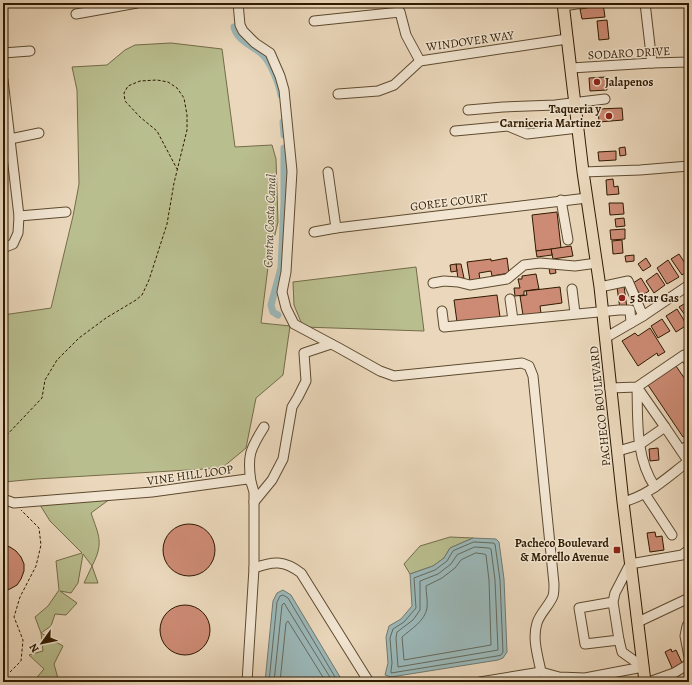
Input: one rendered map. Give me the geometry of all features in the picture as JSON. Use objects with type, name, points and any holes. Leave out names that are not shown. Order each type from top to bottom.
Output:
[{"type":"main road","name":"PACHECO BOULEVARD","points":[[563,4],[583,172],[600,287],[630,564],[645,682]]},
{"type":"street","points":[[76,14],[137,3]]},
{"type":"street","points":[[238,3],[240,25],[243,31],[254,43],[270,53],[280,76],[284,90],[292,171],[286,272],[282,292],[286,308],[294,324],[380,371],[394,376],[522,363],[529,366],[534,383],[554,584],[553,596],[537,622],[535,643],[541,672]]},
{"type":"street","points":[[563,4],[583,3]]},
{"type":"street","points":[[645,3],[652,62]]},
{"type":"street","points":[[314,21],[400,12],[406,35],[420,61]]},
{"type":"street","name":"WINDOVER WAY","points":[[338,94],[378,91],[394,85],[420,61],[567,39]]},
{"type":"street","points":[[3,53],[30,51]]},
{"type":"street","name":"SODARO DRIVE","points":[[571,68],[652,62],[689,62]]},
{"type":"street","points":[[3,80],[19,216],[18,233],[13,244],[3,248]]},
{"type":"street","points":[[468,110],[503,107],[555,106],[606,99]]},
{"type":"street","points":[[455,132],[508,126],[528,134],[578,128]]},
{"type":"street","points":[[10,139],[38,133]]},
{"type":"street","points":[[583,172],[640,170],[689,166]]},
{"type":"street","points":[[328,172],[336,228]]},
{"type":"street","name":"GOREE COURT","points":[[314,232],[336,228],[587,198]]},
{"type":"street","points":[[561,200],[568,240]]},
{"type":"street","points":[[19,216],[66,212]]},
{"type":"street","points":[[433,283],[444,281],[470,285],[507,279],[524,265],[540,264],[575,266],[597,263]]},
{"type":"street","points":[[600,287],[628,281],[634,308],[631,323]]},
{"type":"street","points":[[605,338],[643,316],[689,285]]},
{"type":"street","points":[[572,289],[575,313]]},
{"type":"street","points":[[510,299],[513,320]]},
{"type":"street","points":[[442,311],[444,327],[634,308],[643,316]]},
{"type":"street","points":[[254,502],[272,480],[283,459],[292,406],[306,381],[304,353],[332,344]]},
{"type":"street","points":[[610,388],[638,387],[684,355],[689,362]]},
{"type":"street","points":[[623,502],[645,494],[688,461],[638,387]]},
{"type":"street","points":[[638,387],[639,445],[644,469],[655,487]]},
{"type":"street","points":[[618,451],[639,445],[665,427]]},
{"type":"street","points":[[247,682],[254,568],[254,492],[249,469],[249,455],[264,428]]},
{"type":"street","points":[[681,450],[689,444]]},
{"type":"street","name":"VINE HILL LOOP","points":[[8,501],[152,492],[247,479],[251,482]]},
{"type":"street","points":[[645,494],[672,535]]},
{"type":"street","points":[[643,667],[622,652],[613,602],[615,593],[630,564],[682,555],[689,550]]},
{"type":"street","points":[[254,568],[265,564],[278,563],[291,566],[301,573],[369,682]]},
{"type":"street","points":[[638,622],[689,598]]},
{"type":"street","points":[[613,602],[579,608],[585,644],[619,640]]},
{"type":"street","points":[[689,625],[687,626],[685,636],[689,657]]},
{"type":"street","points":[[649,682],[674,673],[689,664],[689,661]]},
{"type":"street","points":[[480,682],[541,672],[559,677],[585,678],[643,667]]},
{"type":"path","points":[[3,439],[42,398],[45,380],[57,360],[79,338],[106,318],[142,295],[149,280],[167,224],[177,168],[187,130],[187,115],[184,98],[177,88],[168,82],[157,80],[140,81],[128,86],[124,93],[125,101],[140,117],[157,131],[177,168]]},
{"type":"path","points":[[3,445],[8,501],[39,528],[41,545],[36,566],[20,597],[14,617],[23,640],[22,654],[21,661],[10,672]]},
{"type":"green space","points":[[171,43],[222,49],[235,147],[272,145],[276,159],[278,222],[269,259],[261,323],[290,326],[283,375],[256,398],[246,448],[222,468],[4,482],[3,315],[51,308],[79,184],[77,90],[72,67],[107,65],[125,50],[135,45]]},
{"type":"green space","points":[[416,267],[424,331],[303,327],[294,305],[293,282]]},
{"type":"green space","points":[[114,496],[91,513],[99,540],[98,551],[92,566],[83,554],[78,583],[71,593],[60,591],[77,603],[66,615],[55,614],[51,626],[41,633],[35,617],[48,606],[59,590],[56,561],[82,553],[50,521],[37,500]]},
{"type":"green space","points":[[450,537],[473,538],[450,548],[444,558],[433,566],[410,574],[404,564],[420,546]]},
{"type":"green space","points":[[92,566],[98,583],[84,583]]},
{"type":"green space","points":[[41,633],[63,646],[54,664],[59,682],[33,682],[44,669],[29,655],[43,651]]},
{"type":"water","points":[[473,538],[496,539],[499,542],[504,579],[507,652],[503,658],[498,660],[391,677],[385,675],[388,663],[386,637],[389,626],[401,619],[412,606],[410,574],[433,566],[444,558],[450,548]]},
{"type":"water","points":[[283,590],[291,595],[343,682],[265,682],[273,601],[277,593]]},
{"type":"building","points":[[592,3],[603,3],[605,17],[582,19],[580,9],[592,7]]},
{"type":"building","points":[[607,20],[609,39],[599,40],[597,21]]},
{"type":"building","points":[[606,77],[607,90],[590,91],[589,78]]},
{"type":"building","points":[[622,108],[623,120],[599,122],[598,109]]},
{"type":"building","points":[[625,147],[626,155],[620,156],[619,148]]},
{"type":"building","points":[[616,151],[616,160],[599,161],[598,152]]},
{"type":"building","points":[[613,179],[614,187],[618,186],[619,194],[607,195],[606,180]]},
{"type":"building","points":[[609,203],[623,203],[624,214],[610,215]]},
{"type":"building","points":[[557,212],[561,248],[536,251],[532,215]]},
{"type":"building","points":[[624,218],[625,226],[616,227],[615,219]]},
{"type":"building","points":[[625,229],[625,239],[611,240],[610,230]]},
{"type":"building","points":[[622,240],[623,253],[613,254],[612,241]]},
{"type":"building","points":[[571,246],[573,256],[553,259],[551,249]]},
{"type":"building","points":[[551,249],[552,255],[537,257],[536,251]]},
{"type":"building","points":[[679,254],[685,263],[689,261],[689,270],[682,275],[671,259]]},
{"type":"building","points":[[634,255],[634,261],[626,262],[625,256]]},
{"type":"building","points":[[507,258],[509,273],[492,276],[491,271],[479,273],[480,280],[470,281],[467,262],[491,259],[491,261]]},
{"type":"building","points":[[646,258],[651,266],[643,271],[638,264]]},
{"type":"building","points":[[668,260],[679,277],[667,284],[657,268]]},
{"type":"building","points":[[456,264],[461,264],[464,278],[458,279]]},
{"type":"building","points":[[456,264],[457,271],[451,272],[450,265]]},
{"type":"building","points":[[555,267],[556,273],[550,274],[549,268]]},
{"type":"building","points":[[657,273],[665,285],[654,293],[646,281]]},
{"type":"building","points":[[536,274],[539,289],[524,291],[524,295],[515,296],[514,288],[520,288],[518,279],[522,279],[522,276]]},
{"type":"building","points":[[641,278],[649,291],[641,296],[633,283]]},
{"type":"building","name":"5 Star Gas","points":[[624,286],[627,308],[620,309],[617,287]]},
{"type":"building","points":[[560,287],[562,303],[540,306],[541,313],[523,315],[520,296],[527,295],[526,291]]},
{"type":"building","points":[[497,295],[500,317],[457,322],[454,300]]},
{"type":"building","points":[[689,301],[689,313],[685,315],[679,307]]},
{"type":"building","points":[[677,309],[687,325],[676,332],[666,316]]},
{"type":"building","points":[[662,319],[670,331],[658,338],[651,326]]},
{"type":"building","points":[[650,328],[665,352],[658,356],[657,353],[638,366],[622,341],[635,333],[638,336]]},
{"type":"building","points":[[670,366],[671,369],[676,366],[689,385],[688,442],[685,436],[683,437],[648,385],[665,373],[663,370]]},
{"type":"building","points":[[658,448],[659,460],[650,461],[649,449]]},
{"type":"building","points":[[189,524],[199,526],[207,532],[213,540],[215,550],[213,560],[207,568],[199,574],[189,576],[179,574],[171,568],[165,560],[163,550],[165,540],[171,532],[179,526]]},
{"type":"building","points":[[655,532],[656,537],[662,536],[664,550],[650,552],[647,533]]},
{"type":"building","points":[[3,545],[16,551],[21,557],[24,564],[24,571],[17,585],[3,591]]},
{"type":"building","points":[[180,605],[190,605],[203,612],[210,625],[210,635],[203,648],[190,655],[180,655],[171,651],[164,644],[160,635],[160,625],[164,616],[171,609]]},
{"type":"building","points":[[671,649],[672,652],[676,650],[683,665],[673,670],[665,652]]},
{"type":"waterway","name":"Contra Costa Canal","points":[[234,27],[242,40],[263,55],[269,63],[281,95]]},
{"type":"waterway","name":"Contra Costa Canal","points":[[283,122],[284,135]]},
{"type":"waterway","name":"Contra Costa Canal","points":[[278,315],[273,312],[271,305],[281,268],[284,202],[284,148]]},
{"type":"place","name":"Jalapenos","points":[[597,82]]},
{"type":"place","name":"Taqueria y Carniceria Martinez","points":[[609,116]]},
{"type":"place","name":"5 Star Gas","points":[[622,298]]},
{"type":"place","name":"Pacheco Boulevard & Morello Avenue","points":[[617,550]]}]
